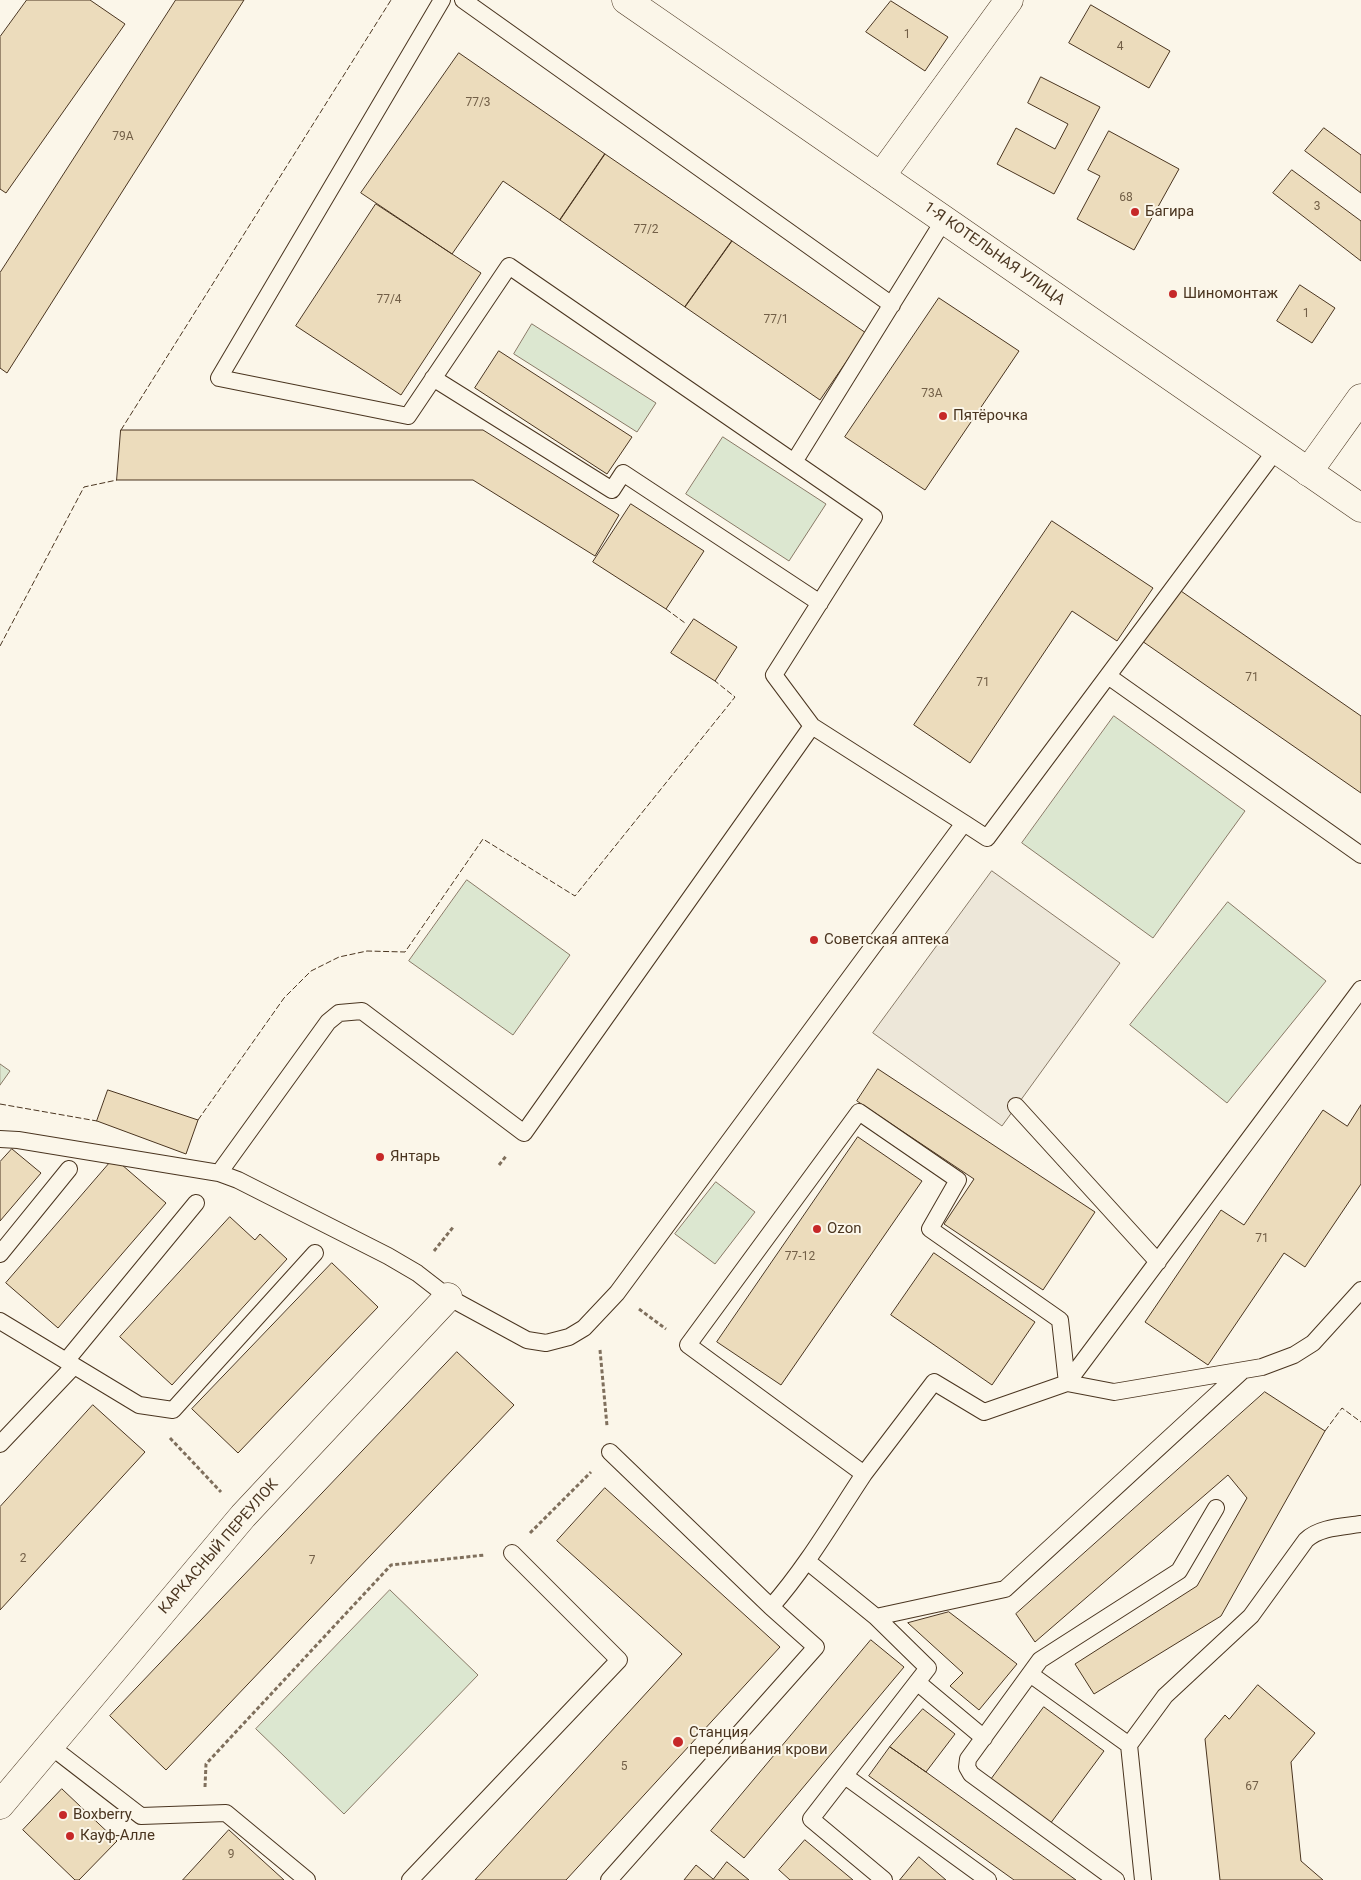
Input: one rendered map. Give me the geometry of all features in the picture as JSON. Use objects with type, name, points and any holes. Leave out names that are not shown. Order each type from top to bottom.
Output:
[{"type":"street","name":"1-Я КОТЕЛЬНАЯ УЛИЦА","points":[[626,0],[1361,508]]},
{"type":"street","points":[[880,176],[1008,0]]},
{"type":"street","points":[[1308,472],[1361,398]]},
{"type":"street","name":"КАРКАСНЫЙ ПЕРЕУЛОК","points":[[0,1805],[243,1516],[448,1297]]},
{"type":"lane","points":[[442,0],[219,378],[408,416],[510,266],[874,517],[774,675],[812,726],[987,838],[1276,450]]},
{"type":"lane","points":[[463,0],[892,304]]},
{"type":"lane","points":[[794,462],[944,220]]},
{"type":"lane","points":[[433,378],[612,490],[622,472],[820,603]]},
{"type":"lane","points":[[1108,676],[1361,854]]},
{"type":"lane","points":[[219,1173],[328,1022],[339,1013],[362,1011],[524,1133],[812,726]]},
{"type":"lane","points":[[0,1139],[219,1173],[238,1180],[388,1256],[416,1273],[448,1297],[527,1340],[546,1344],[569,1337],[584,1328],[616,1292],[964,823]]},
{"type":"lane","points":[[1067,1383],[1361,989]]},
{"type":"lane","points":[[1016,1106],[1158,1262]]},
{"type":"lane","points":[[864,1474],[688,1345],[859,1112],[958,1180],[930,1228],[1060,1320],[1067,1383]]},
{"type":"lane","points":[[0,1254],[69,1169]]},
{"type":"lane","points":[[0,1444],[70,1363],[196,1203]]},
{"type":"lane","points":[[0,1321],[139,1406],[173,1410],[315,1253]]},
{"type":"lane","points":[[771,1607],[787,1589],[807,1561],[864,1474],[934,1382],[984,1412],[1067,1383],[1114,1392],[1241,1372],[1294,1356],[1313,1343],[1361,1290]]},
{"type":"lane","points":[[876,1617],[1005,1589],[1241,1372]]},
{"type":"lane","points":[[609,1880],[816,1647],[771,1607],[610,1452]]},
{"type":"lane","points":[[1116,1880],[971,1774],[967,1767],[968,1759],[1040,1660],[1179,1570],[1216,1508]]},
{"type":"lane","points":[[1143,1880],[1129,1745],[1165,1696],[1251,1616],[1313,1533],[1361,1524]]},
{"type":"lane","points":[[410,1880],[619,1660],[512,1552]]},
{"type":"lane","points":[[807,1561],[876,1617],[928,1668],[811,1819],[884,1880]]},
{"type":"lane","points":[[1030,1674],[1129,1745]]},
{"type":"lane","points":[[918,1682],[984,1738]]},
{"type":"lane","points":[[49,1745],[141,1816],[226,1813],[307,1880]]},
{"type":"lane","points":[[845,1776],[988,1880]]},
{"type":"path","points":[[616,1292],[688,1345]]},
{"type":"path","points":[[204,1814],[206,1764],[392,1565],[512,1552],[610,1452],[597,1314]]},
{"type":"path","points":[[139,1406],[243,1516]]},
{"type":"green space","points":[[532,324],[656,403],[637,432],[514,354]]},
{"type":"green space","points":[[723,437],[826,504],[789,561],[686,494]]},
{"type":"green space","points":[[1114,716],[1245,811],[1153,938],[1022,843]]},
{"type":"green space","points":[[467,880],[570,955],[513,1035],[409,961]]},
{"type":"green space","points":[[1228,902],[1326,981],[1227,1103],[1130,1025]]},
{"type":"green space","points":[[0,1064],[10,1071],[0,1085]]},
{"type":"green space","points":[[716,1182],[755,1212],[715,1264],[675,1234]]},
{"type":"green space","points":[[390,1590],[478,1675],[344,1814],[256,1729]]},
{"type":"shaded area","points":[[992,871],[1120,963],[1002,1126],[873,1033]]},
{"type":"building","points":[[27,0],[90,0],[125,24],[6,193],[0,189],[0,37]]},
{"type":"building","points":[[176,0],[244,0],[7,373],[0,368],[0,273]]},
{"type":"building","points":[[891,1],[948,37],[925,71],[866,32]]},
{"type":"building","points":[[1091,5],[1170,51],[1149,88],[1069,43]]},
{"type":"building","points":[[459,53],[605,154],[560,220],[503,181],[452,254],[361,193]]},
{"type":"building","points":[[1041,77],[1100,107],[1054,194],[997,164],[1016,128],[1055,149],[1068,124],[1028,103]]},
{"type":"building","points":[[1324,128],[1361,155],[1361,193],[1305,151]]},
{"type":"building","points":[[1109,131],[1179,169],[1134,250],[1077,219],[1100,176],[1088,170]]},
{"type":"building","points":[[605,154],[732,241],[685,307],[560,220]]},
{"type":"building","points":[[1292,170],[1361,221],[1361,261],[1273,193]]},
{"type":"building","points":[[376,204],[481,273],[401,395],[296,326]]},
{"type":"building","points":[[732,241],[866,333],[820,400],[685,307]]},
{"type":"building","points":[[1300,285],[1335,308],[1312,343],[1277,321]]},
{"type":"building","points":[[939,298],[1019,351],[925,490],[845,437]]},
{"type":"building","points":[[499,351],[632,437],[607,474],[475,388]]},
{"type":"building","points":[[121,430],[483,430],[619,515],[595,556],[473,480],[117,480]]},
{"type":"building","points":[[631,504],[704,551],[666,609],[593,562]]},
{"type":"building","points":[[1052,521],[1153,588],[1117,641],[1072,611],[970,763],[914,725]]},
{"type":"building","points":[[1178,589],[1361,716],[1361,793],[1142,641]]},
{"type":"building","points":[[694,619],[737,647],[715,681],[671,653]]},
{"type":"building","points":[[878,1069],[1095,1212],[1043,1290],[944,1224],[974,1179],[857,1101]]},
{"type":"building","points":[[108,1090],[198,1120],[186,1154],[97,1121]]},
{"type":"building","points":[[1361,1105],[1361,1184],[1305,1267],[1284,1253],[1208,1365],[1145,1322],[1221,1210],[1244,1225],[1323,1110],[1347,1126]]},
{"type":"building","points":[[858,1137],[922,1181],[781,1385],[717,1342]]},
{"type":"building","points":[[12,1149],[41,1173],[0,1221],[0,1162]]},
{"type":"building","points":[[114,1158],[166,1203],[58,1328],[6,1283]]},
{"type":"building","points":[[230,1217],[255,1240],[260,1234],[287,1259],[172,1385],[120,1337]]},
{"type":"building","points":[[934,1253],[1035,1322],[992,1385],[891,1315]]},
{"type":"building","points":[[332,1263],[378,1307],[238,1453],[192,1409]]},
{"type":"building","points":[[457,1352],[514,1405],[166,1770],[110,1716]]},
{"type":"building","points":[[1265,1392],[1325,1431],[1221,1616],[1094,1694],[1075,1664],[1197,1586],[1247,1498],[1228,1475],[1035,1642],[1016,1614]]},
{"type":"building","points":[[93,1405],[145,1452],[0,1610],[0,1507]]},
{"type":"building","points":[[605,1488],[780,1647],[566,1880],[475,1880],[682,1654],[557,1541]]},
{"type":"building","points":[[949,1612],[1017,1664],[979,1710],[950,1686],[963,1673],[908,1623]]},
{"type":"building","points":[[871,1640],[904,1667],[744,1858],[711,1831]]},
{"type":"building","points":[[1258,1685],[1315,1733],[1291,1762],[1301,1861],[1323,1880],[1220,1880],[1205,1739],[1225,1715],[1229,1719]]},
{"type":"building","points":[[1044,1707],[1104,1751],[1050,1824],[990,1781]]},
{"type":"building","points":[[923,1709],[955,1734],[926,1772],[890,1747]]},
{"type":"building","points":[[890,1747],[1076,1880],[1014,1880],[869,1776]]},
{"type":"building","name":"Кауф-Алле","points":[[62,1789],[117,1841],[79,1880],[75,1880],[23,1830]]},
{"type":"building","points":[[229,1830],[284,1880],[183,1880]]},
{"type":"building","points":[[805,1840],[853,1880],[790,1880],[779,1870]]},
{"type":"building","points":[[919,1857],[946,1880],[900,1880]]},
{"type":"building","points":[[727,1862],[749,1880],[684,1880],[696,1865],[713,1879]]},
{"type":"fence","points":[[121,430],[391,0]]},
{"type":"fence","points":[[0,646],[84,487],[117,480]]},
{"type":"fence","points":[[666,609],[685,623]]},
{"type":"fence","points":[[198,1120],[284,998],[311,971],[339,957],[367,951],[405,952],[483,839],[575,896],[735,697],[715,681]]},
{"type":"fence","points":[[0,1104],[97,1121]]},
{"type":"fence","points":[[1325,1431],[1342,1408],[1361,1422]]},
{"type":"place","name":"Багира","points":[[1135,212]]},
{"type":"place","name":"Шиномонтаж","points":[[1173,294]]},
{"type":"place","name":"Пятёрочка","points":[[943,416]]},
{"type":"place","name":"Советская аптека","points":[[814,940]]},
{"type":"place","name":"Янтарь","points":[[380,1157]]},
{"type":"place","name":"Ozon","points":[[817,1229]]},
{"type":"place","name":"Станция переливания крови","points":[[678,1742]]},
{"type":"place","name":"Boxberry","points":[[63,1815]]},
{"type":"place","name":"Кауф-Алле","points":[[70,1836]]}]
